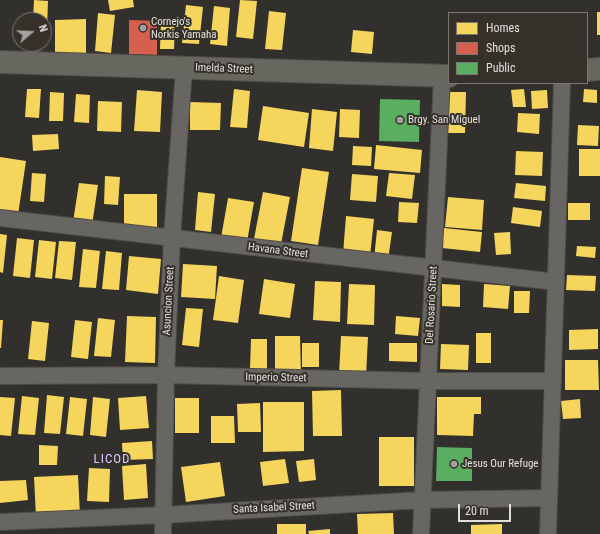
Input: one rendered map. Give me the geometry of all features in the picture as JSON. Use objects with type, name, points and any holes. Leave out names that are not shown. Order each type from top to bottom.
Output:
[{"type":"main road","name":"Imelda Street","points":[[0,62],[445,76]]},
{"type":"main road","points":[[588,70],[600,69]]},
{"type":"street","name":"Asuncion Street","points":[[162,534],[166,376],[172,238],[184,68]]},
{"type":"street","name":"Del Rosario Street","points":[[421,534],[433,268],[445,76]]},
{"type":"street","points":[[548,534],[562,84]]},
{"type":"street","name":"Havana Street","points":[[0,218],[556,282]]},
{"type":"street","name":"Imperio Street","points":[[0,376],[166,376],[428,382],[553,381]]},
{"type":"street","name":"Santa Isabel Street","points":[[0,522],[163,515],[423,500],[549,498]]},
{"type":"building: Homes","points":[[34,0],[48,1],[48,12],[33,12]]},
{"type":"building: Homes","points":[[108,0],[133,0],[134,7],[110,11]]},
{"type":"building: Homes","points":[[240,0],[257,1],[253,39],[236,37]]},
{"type":"building: Homes","points":[[186,5],[203,7],[199,44],[182,43]]},
{"type":"building: Homes","points":[[214,6],[230,8],[227,46],[210,44]]},
{"type":"building: Homes","points":[[269,11],[286,13],[282,50],[265,49]]},
{"type":"building: Homes","points":[[597,12],[600,12],[600,35],[597,35]]},
{"type":"building: Homes","points":[[98,13],[115,15],[111,53],[95,51]]},
{"type":"building: Homes","points":[[86,19],[86,59],[55,59],[55,20]]},
{"type":"building: Homes","points":[[161,20],[175,21],[174,49],[160,49]]},
{"type":"building: Homes","points":[[353,30],[374,32],[372,54],[351,52]]},
{"type":"building: Homes","points":[[27,89],[41,89],[39,118],[25,117]]},
{"type":"building: Homes","points":[[234,89],[250,91],[247,128],[230,127]]},
{"type":"building: Homes","points":[[524,89],[526,107],[513,107],[511,90]]},
{"type":"building: Homes","points":[[584,89],[597,90],[597,103],[583,102]]},
{"type":"building: Homes","points":[[137,90],[162,92],[160,132],[134,131]]},
{"type":"building: Homes","points":[[547,90],[548,108],[532,109],[531,91]]},
{"type":"building: Homes","points":[[50,92],[64,93],[63,121],[49,121]]},
{"type":"building: Homes","points":[[448,92],[466,92],[465,133],[447,133]]},
{"type":"building: Homes","points":[[76,94],[90,95],[89,123],[74,122]]},
{"type":"building: Homes","points":[[98,101],[122,102],[121,132],[97,131]]},
{"type":"building: Homes","points":[[190,102],[221,103],[220,130],[190,130]]},
{"type":"building: Homes","points":[[263,106],[309,113],[304,147],[258,140]]},
{"type":"building: Homes","points":[[312,109],[337,112],[333,151],[309,148]]},
{"type":"building: Homes","points":[[340,109],[360,110],[359,138],[339,137]]},
{"type":"building: Homes","points":[[518,113],[540,114],[539,134],[517,132]]},
{"type":"building: Homes","points":[[578,125],[599,126],[598,146],[577,145]]},
{"type":"building: Homes","points":[[58,134],[59,149],[33,151],[32,135]]},
{"type":"building: Homes","points":[[376,145],[422,150],[420,173],[374,169]]},
{"type":"building: Homes","points":[[353,146],[372,147],[371,166],[352,165]]},
{"type":"building: Homes","points":[[579,149],[600,149],[600,176],[579,176]]},
{"type":"building: Homes","points":[[516,151],[543,152],[542,176],[515,175]]},
{"type":"building: Homes","points":[[0,157],[26,161],[18,215],[0,212]]},
{"type":"building: Homes","points":[[302,168],[329,172],[318,245],[291,241]]},
{"type":"building: Homes","points":[[32,173],[46,174],[44,202],[30,201]]},
{"type":"building: Homes","points":[[389,173],[415,175],[412,199],[386,196]]},
{"type":"building: Homes","points":[[352,174],[378,176],[376,202],[350,200]]},
{"type":"building: Homes","points":[[105,176],[120,177],[118,205],[104,204]]},
{"type":"building: Homes","points":[[79,183],[98,185],[92,225],[73,222]]},
{"type":"building: Homes","points":[[516,183],[546,186],[545,201],[514,198]]},
{"type":"building: Homes","points":[[198,192],[215,194],[211,232],[195,230]]},
{"type":"building: Homes","points":[[263,192],[290,197],[281,244],[254,239]]},
{"type":"building: Homes","points":[[124,194],[157,194],[157,229],[124,229]]},
{"type":"building: Homes","points":[[448,197],[484,200],[482,230],[445,227]]},
{"type":"building: Homes","points":[[228,198],[254,202],[247,242],[221,238]]},
{"type":"building: Homes","points":[[399,202],[419,203],[417,223],[398,222]]},
{"type":"building: Homes","points":[[568,203],[590,203],[590,220],[568,220]]},
{"type":"building: Homes","points":[[513,207],[542,211],[540,227],[511,223]]},
{"type":"building: Homes","points":[[346,216],[374,219],[370,256],[343,254]]},
{"type":"building: Homes","points":[[444,228],[482,232],[480,252],[442,248]]},
{"type":"building: Homes","points":[[377,230],[392,232],[388,260],[374,259]]},
{"type":"building: Homes","points":[[510,232],[511,254],[496,255],[494,233]]},
{"type":"building: Homes","points":[[0,234],[7,235],[3,273],[0,272]]},
{"type":"building: Homes","points":[[17,238],[34,240],[30,278],[13,276]]},
{"type":"building: Homes","points":[[39,240],[56,242],[52,279],[35,277]]},
{"type":"building: Homes","points":[[59,241],[76,242],[72,280],[55,278]]},
{"type":"building: Homes","points":[[577,246],[596,247],[595,258],[576,256]]},
{"type":"building: Homes","points":[[83,249],[100,251],[96,288],[79,287]]},
{"type":"building: Homes","points":[[106,251],[122,253],[119,290],[102,289]]},
{"type":"building: Homes","points":[[129,256],[161,259],[158,294],[126,290]]},
{"type":"building: Homes","points":[[183,264],[217,266],[215,299],[181,297]]},
{"type":"building: Homes","points":[[567,275],[596,276],[595,291],[566,290]]},
{"type":"building: Homes","points":[[219,276],[244,280],[238,323],[213,320]]},
{"type":"building: Homes","points":[[264,279],[295,284],[290,318],[259,314]]},
{"type":"building: Homes","points":[[315,281],[341,282],[340,322],[313,320]]},
{"type":"building: Homes","points":[[349,284],[375,285],[374,325],[347,324]]},
{"type":"building: Homes","points":[[442,284],[460,285],[460,307],[442,306]]},
{"type":"building: Homes","points":[[484,284],[510,286],[508,309],[483,307]]},
{"type":"building: Homes","points":[[514,291],[530,291],[529,313],[514,313]]},
{"type":"building: Homes","points":[[186,308],[203,309],[199,347],[182,345]]},
{"type":"building: Homes","points":[[127,316],[156,317],[155,363],[125,362]]},
{"type":"building: Homes","points":[[396,316],[420,318],[418,336],[395,334]]},
{"type":"building: Homes","points":[[98,318],[115,320],[111,357],[94,356]]},
{"type":"building: Homes","points":[[0,320],[3,320],[1,348],[0,348]]},
{"type":"building: Homes","points":[[75,320],[92,322],[88,359],[71,357]]},
{"type":"building: Homes","points":[[32,321],[49,323],[45,361],[28,359]]},
{"type":"building: Homes","points":[[598,329],[598,349],[569,350],[569,330]]},
{"type":"building: Homes","points":[[476,333],[491,333],[491,363],[476,363]]},
{"type":"building: Homes","points":[[275,336],[300,336],[301,374],[275,374]]},
{"type":"building: Homes","points":[[341,336],[368,337],[366,376],[339,375]]},
{"type":"building: Homes","points":[[251,339],[267,339],[267,370],[250,369]]},
{"type":"building: Homes","points":[[302,343],[319,343],[319,367],[302,367]]},
{"type":"building: Homes","points":[[389,343],[417,343],[417,362],[389,361]]},
{"type":"building: Homes","points":[[441,344],[469,345],[468,370],[440,369]]},
{"type":"building: Homes","points":[[565,360],[598,360],[599,390],[565,390]]},
{"type":"building: Homes","points":[[341,390],[342,436],[313,436],[312,391]]},
{"type":"building: Homes","points":[[47,395],[64,397],[60,434],[44,433]]},
{"type":"building: Homes","points":[[22,396],[39,398],[35,435],[18,434]]},
{"type":"building: Homes","points":[[146,396],[149,428],[120,430],[118,398]]},
{"type":"building: Homes","points":[[0,397],[15,398],[11,436],[0,435]]},
{"type":"building: Homes","points":[[70,397],[87,399],[83,436],[66,434]]},
{"type":"building: Homes","points":[[93,397],[110,399],[106,437],[90,435]]},
{"type":"building: Homes","points":[[437,397],[481,397],[481,414],[474,414],[473,436],[437,435]]},
{"type":"building: Homes","points":[[175,398],[199,398],[199,433],[175,433]]},
{"type":"building: Homes","points":[[580,399],[581,418],[563,419],[561,401]]},
{"type":"building: Homes","points":[[263,402],[304,402],[304,451],[263,452]]},
{"type":"building: Homes","points":[[260,403],[261,432],[238,432],[237,404]]},
{"type":"building: Homes","points":[[211,416],[234,416],[235,443],[211,443]]},
{"type":"building: Homes","points":[[379,437],[414,437],[414,486],[379,486]]},
{"type":"building: Homes","points":[[152,441],[153,459],[123,460],[122,443]]},
{"type":"building: Homes","points":[[39,445],[58,446],[57,465],[39,465]]},
{"type":"building: Homes","points":[[285,459],[289,483],[263,486],[260,462]]},
{"type":"building: Homes","points":[[314,459],[316,480],[299,482],[296,461]]},
{"type":"building: Homes","points":[[220,462],[225,496],[186,502],[181,467]]},
{"type":"building: Homes","points":[[146,464],[148,498],[124,500],[122,466]]},
{"type":"building: Homes","points":[[89,468],[110,469],[109,502],[87,501]]},
{"type":"building: Homes","points":[[78,475],[80,515],[36,517],[34,477]]},
{"type":"building: Homes","points":[[26,480],[28,500],[0,503],[0,481]]},
{"type":"building: Homes","points":[[393,513],[394,534],[358,534],[357,514]]},
{"type":"building: Homes","points":[[277,524],[306,524],[306,534],[277,534]]},
{"type":"building: Homes","points":[[502,524],[502,534],[471,534],[471,525]]},
{"type":"building: Homes","points":[[330,529],[330,534],[309,534],[308,531]]},
{"type":"building: Shops","points":[[129,20],[157,21],[157,55],[129,54]]},
{"type":"building: Public","name":"Brgy. San Miguel","points":[[380,99],[420,100],[419,142],[379,141]]},
{"type":"building: Public","name":"Jesus Our Refuge","points":[[437,447],[472,448],[472,481],[436,481]]},
{"type":"place","name":"Cornejo's Norkis Yamaha","points":[[143,28]]},
{"type":"place","name":"Brgy. San Miguel","points":[[400,120]]},
{"type":"place","name":"Jesus Our Refuge","points":[[454,464]]},
{"type":"district","name":"LICOD","points":[[112,460]]}]
